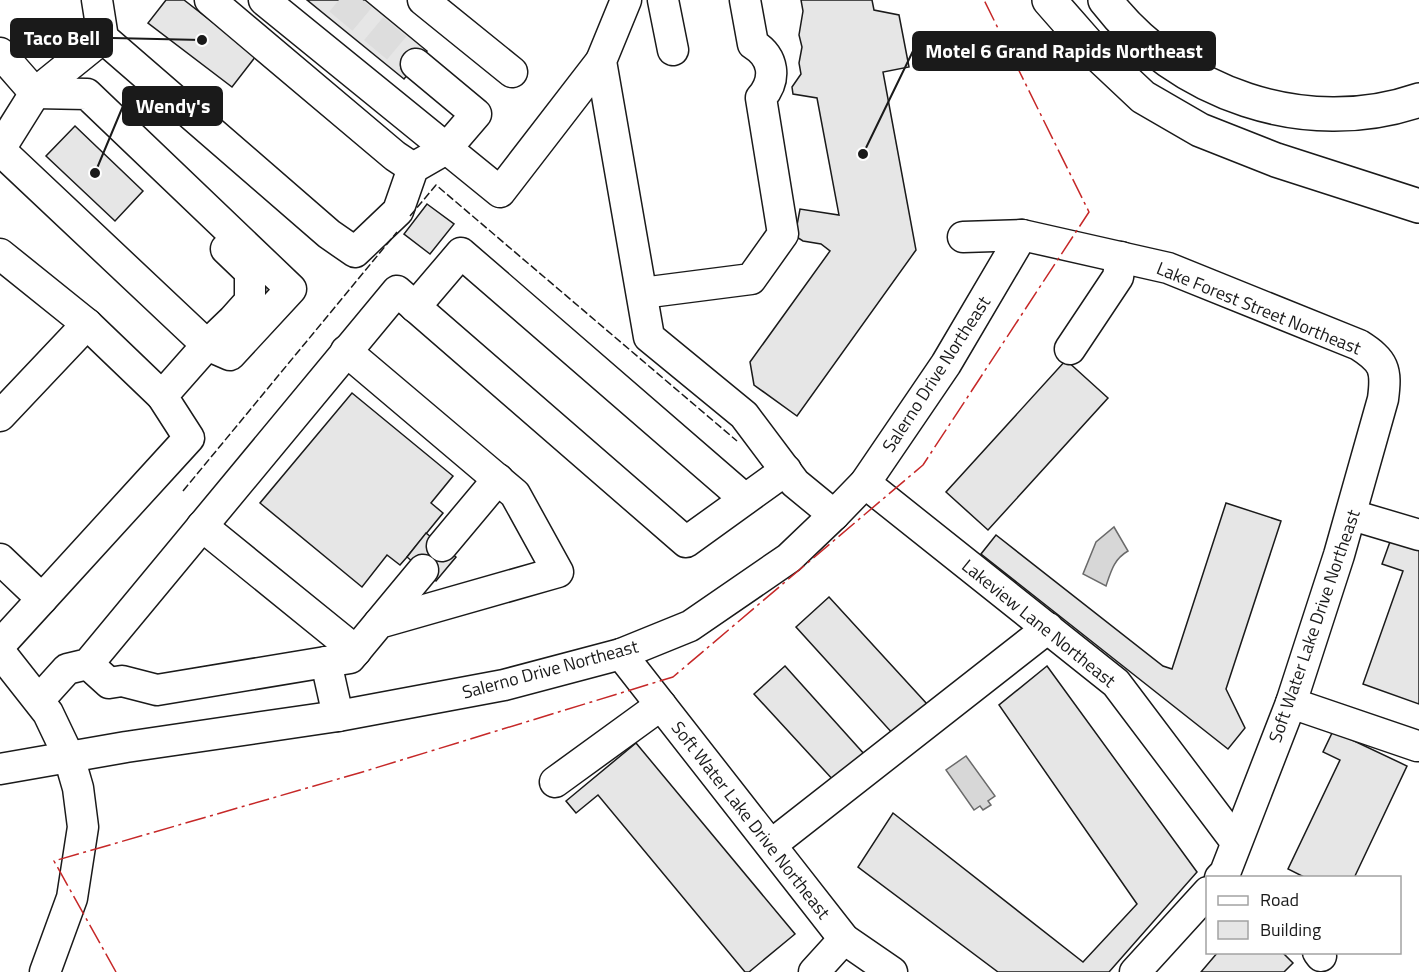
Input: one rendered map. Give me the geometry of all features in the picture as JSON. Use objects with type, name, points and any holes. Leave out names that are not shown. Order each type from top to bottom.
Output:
[{"type":"highway","points":[[1049,0],[1092,49],[1143,97],[1200,130],[1276,160],[1419,206]]},
{"type":"highway","points":[[1105,0],[1134,32],[1178,67],[1232,96],[1266,107],[1294,112],[1349,113],[1419,100]]},
{"type":"street","points":[[97,0],[103,38],[330,234],[355,252],[398,211],[413,168],[446,149],[476,114],[416,64]]},
{"type":"street","points":[[210,0],[395,156],[413,168]]},
{"type":"street","points":[[264,0],[500,192],[601,61],[626,0]]},
{"type":"street","points":[[423,0],[513,72]]},
{"type":"street","points":[[663,0],[673,50]]},
{"type":"street","points":[[642,293],[751,279],[783,234],[761,98],[770,85],[771,68],[765,54],[753,44],[745,0]]},
{"type":"street","points":[[0,53],[35,93],[87,94],[291,290],[230,355],[207,345],[0,150],[35,93],[103,38]]},
{"type":"street","points":[[601,61],[650,337],[744,415],[795,483],[834,516]]},
{"type":"street","points":[[87,94],[95,120],[171,198],[250,272],[250,301],[162,396]]},
{"type":"street","name":"Lake Forest Street Northeast","points":[[963,237],[1022,235],[1168,268],[1359,345],[1374,355],[1384,367]]},
{"type":"street","name":"Salerno Drive Northeast","points":[[0,769],[338,716],[504,685],[621,654],[690,626],[789,558],[865,483],[946,364],[1022,235]]},
{"type":"street","points":[[415,307],[461,253],[745,499]]},
{"type":"street","points":[[0,645],[189,438],[162,396],[87,324],[1,255]]},
{"type":"street","points":[[1070,349],[1118,277],[1121,257]]},
{"type":"street","points":[[39,700],[67,669],[88,664],[397,291],[686,542],[786,470]]},
{"type":"street","points":[[5,402],[87,324]]},
{"type":"street","points":[[346,351],[515,494],[558,572],[379,623]]},
{"type":"street","name":"Soft Water Lake Drive Northeast","points":[[1223,876],[1291,703],[1352,515],[1383,399],[1384,367]]},
{"type":"street","points":[[442,546],[498,479]]},
{"type":"street","name":"Lakeview Lane Northeast","points":[[865,483],[1116,683],[1236,842]]},
{"type":"street","points":[[1352,515],[1419,535]]},
{"type":"street","points":[[202,526],[356,651]]},
{"type":"street","points":[[0,559],[42,599]]},
{"type":"street","points":[[88,664],[109,683],[122,681],[157,690],[350,658],[423,570]]},
{"type":"street","points":[[771,845],[1048,628]]},
{"type":"street","points":[[0,652],[48,713],[69,757],[78,788],[83,826],[72,898],[45,972]]},
{"type":"street","name":"Soft Water Lake Drive Northeast","points":[[621,654],[844,939],[892,972]]},
{"type":"street","points":[[326,662],[338,716]]},
{"type":"street","points":[[1291,703],[1417,746]]},
{"type":"street","points":[[555,782],[661,705]]},
{"type":"street","name":"Soft Water Lake Drive Northeast","points":[[1135,972],[1206,896]]},
{"type":"street","points":[[814,972],[844,939]]},
{"type":"shaded area","points":[[1114,527],[1128,551],[1116,562],[1106,586],[1083,574],[1096,542]]},
{"type":"shaded area","points":[[966,756],[995,796],[988,801],[991,805],[983,810],[980,806],[974,810],[946,770]]},
{"type":"building","points":[[166,0],[184,0],[256,56],[232,87],[148,23]]},
{"type":"building","points":[[307,0],[365,0],[427,51],[404,79]]},
{"type":"building","points":[[801,0],[872,0],[874,10],[899,15],[909,67],[883,72],[916,250],[797,416],[754,385],[750,362],[830,251],[821,244],[803,241],[795,236],[800,209],[839,215],[817,98],[793,94],[792,87],[801,74],[799,63],[802,47],[799,35],[803,11]]},
{"type":"building","points":[[75,126],[143,191],[115,221],[46,156]]},
{"type":"building","points":[[427,204],[454,224],[430,254],[404,234]]},
{"type":"building","points":[[1066,360],[1108,398],[988,530],[946,492]]},
{"type":"building","points":[[352,393],[453,476],[431,503],[443,513],[407,557],[400,565],[387,555],[362,587],[260,503]]},
{"type":"building","points":[[1226,503],[1281,521],[1226,689],[1245,728],[1228,749],[981,554],[996,535],[1163,666],[1172,669]]},
{"type":"building","points":[[426,533],[456,557],[436,581],[407,557]]},
{"type":"building","points":[[1391,539],[1419,549],[1419,704],[1363,684],[1403,571],[1382,564]]},
{"type":"building","points":[[829,597],[927,704],[894,735],[796,627]]},
{"type":"building","points":[[785,666],[865,755],[835,782],[754,694]]},
{"type":"building","points":[[1047,666],[1197,872],[1109,972],[998,972],[858,867],[893,813],[1083,962],[1137,904],[999,705]]},
{"type":"building","points":[[1333,731],[1407,766],[1355,876],[1302,876],[1288,869],[1340,760],[1323,752]]},
{"type":"building","points":[[636,743],[795,934],[749,972],[745,972],[598,795],[576,813],[566,801]]},
{"type":"building","points":[[1216,954],[1284,954],[1293,963],[1284,972],[1201,972]]},
{"type":"tunnel","points":[[339,0],[416,64]]},
{"type":"fence","points":[[410,216],[436,185],[737,441]]},
{"type":"fence","points":[[183,491],[397,232]]},
{"type":"power","points":[[116,972],[54,861],[359,773],[673,677],[923,465],[1089,212],[984,0]]},
{"type":"place","name":"Taco Bell","points":[[202,40]]},
{"type":"place","name":"Motel 6 Grand Rapids Northeast","points":[[863,154]]},
{"type":"place","name":"Wendy's","points":[[95,173]]}]
